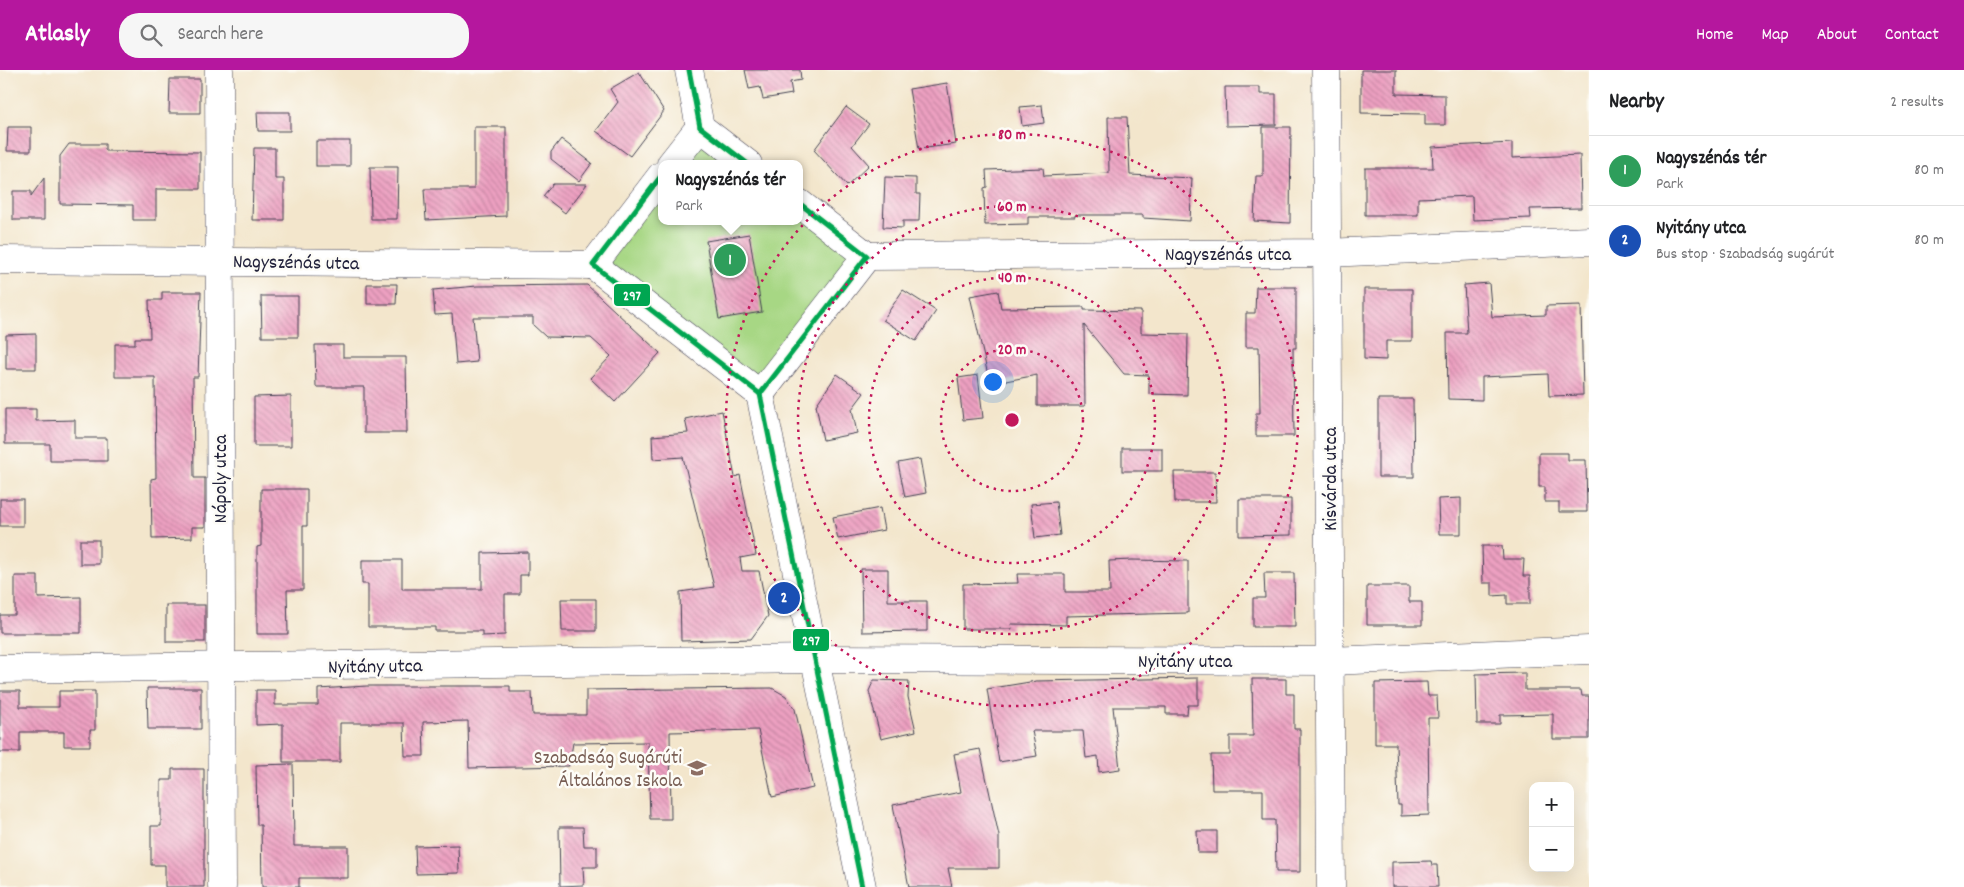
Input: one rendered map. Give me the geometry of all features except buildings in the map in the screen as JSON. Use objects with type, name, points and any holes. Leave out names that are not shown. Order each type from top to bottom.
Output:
[{"type":"street","name":"Nápoly utca","points":[[219,70],[218,260],[222,887]]},
{"type":"street","points":[[689,70],[700,127],[743,160]]},
{"type":"street","name":"Kisvárda utca","points":[[1326,70],[1331,887]]},
{"type":"street","points":[[674,160],[700,127]]},
{"type":"street","points":[[658,180],[593,265],[760,394],[862,887]]},
{"type":"street","points":[[760,394],[867,256],[803,206]]},
{"type":"street","name":"Nagyszénás utca","points":[[867,256],[1327,253],[1589,241]]},
{"type":"street","name":"Nagyszénás utca","points":[[0,260],[218,260],[593,265]]},
{"type":"street","name":"Nyitány utca","points":[[0,669],[815,659],[1330,661],[1589,650]]},
{"type":"green space","points":[[700,127],[743,160],[674,160]]},
{"type":"green space","points":[[658,180],[658,225],[803,225],[803,206],[867,256],[760,394],[593,265]]},
{"type":"transit line","name":"297","points":[[689,70],[700,127]]},
{"type":"transit line","name":"297","points":[[700,127],[743,160]]},
{"type":"transit line","name":"297","points":[[658,180],[593,265],[760,394]]},
{"type":"transit line","name":"297","points":[[760,394],[867,256],[803,206]]},
{"type":"transit line","name":"297","points":[[760,394],[862,887]]},
{"type":"place","name":"Nagyszénás tér","points":[[730,260]]},
{"type":"place","name":"Nyitány utca","points":[[784,598]]},
{"type":"place","name":"Szabadság Sugárúti Általános Iskola","points":[[697,768]]}]
